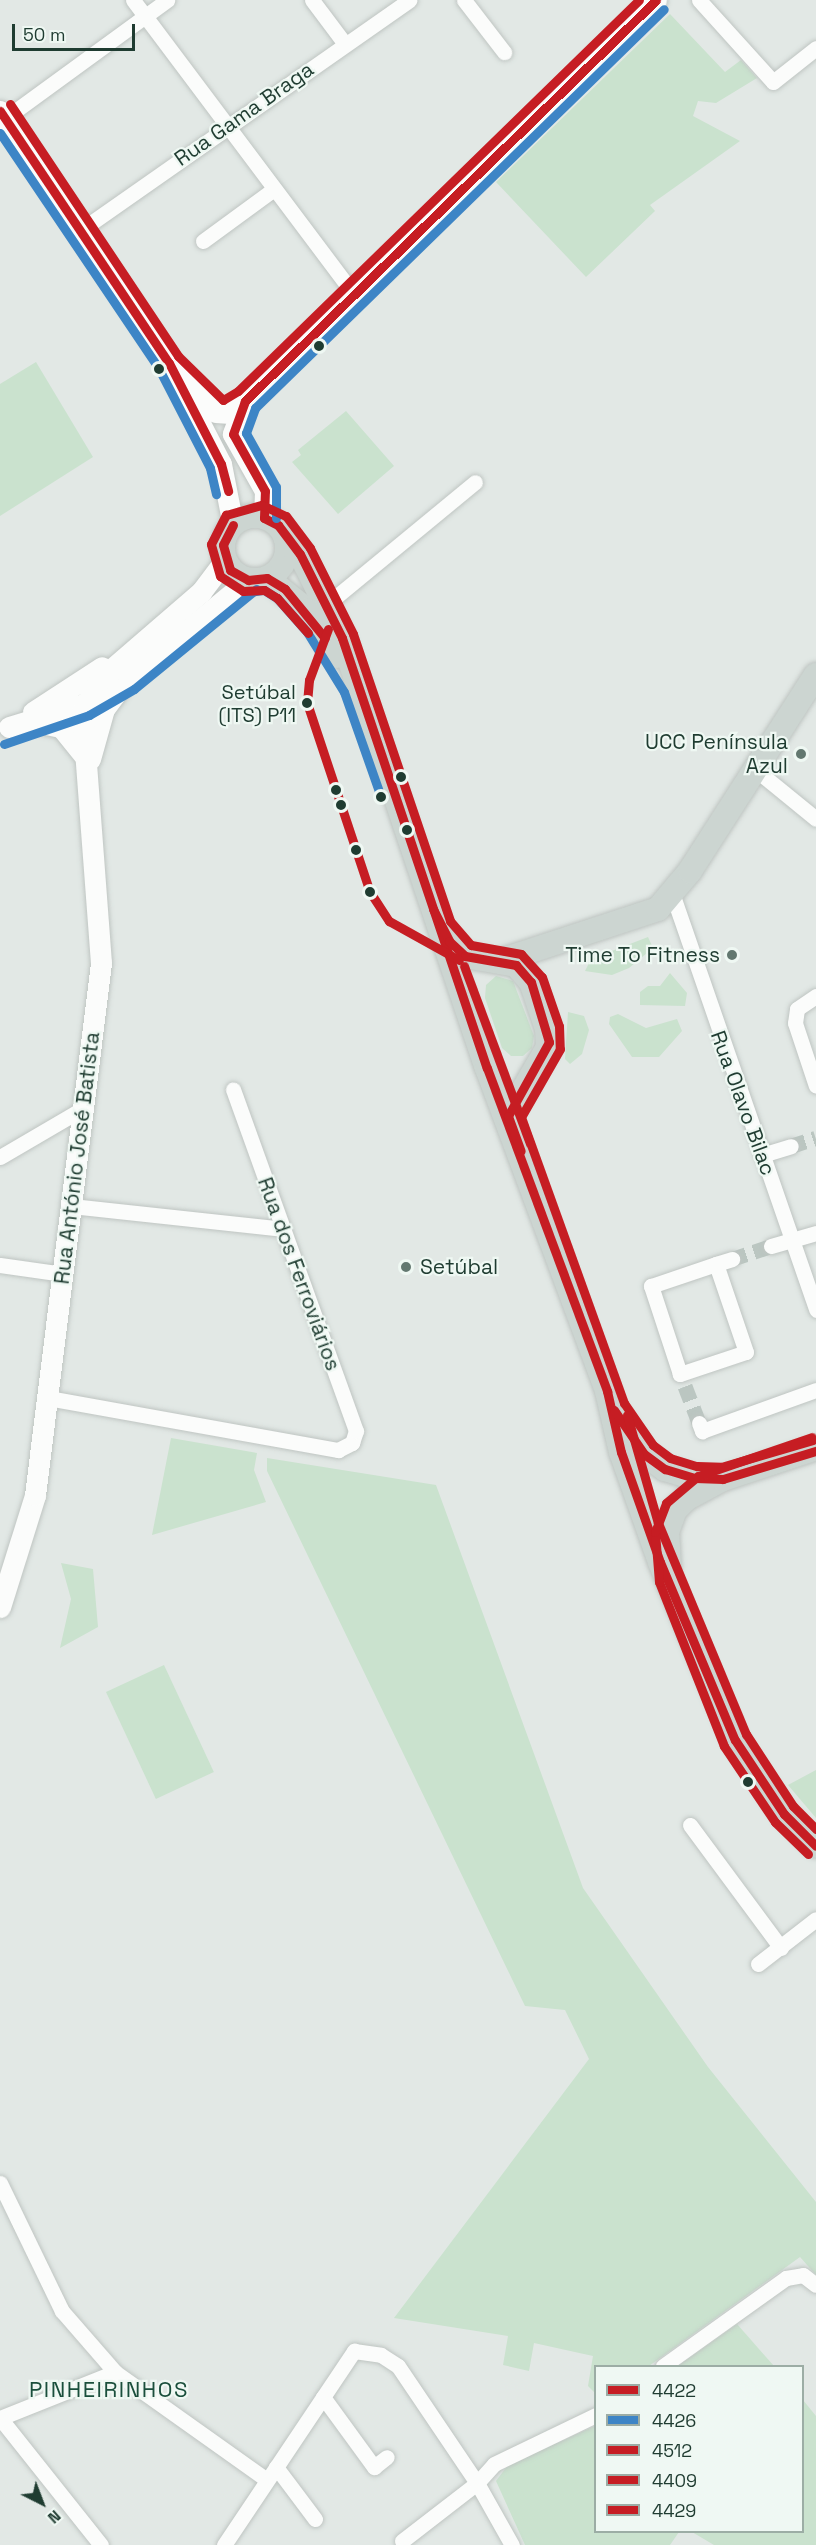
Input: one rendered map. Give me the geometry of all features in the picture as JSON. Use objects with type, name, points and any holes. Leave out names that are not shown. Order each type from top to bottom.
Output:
[{"type":"main road","points":[[169,363],[216,412],[230,413],[355,296],[656,0]]},
{"type":"main road","points":[[2,117],[81,230],[169,363],[203,433],[221,464],[233,525]]},
{"type":"main road","points":[[245,401],[233,434],[265,491],[264,518]]},
{"type":"main road","points":[[355,687],[308,611],[257,579],[235,574],[225,560],[223,545],[233,525],[245,518],[264,518],[278,525],[287,543],[300,554],[342,638],[355,687],[440,927],[481,1053],[508,1116],[613,1408],[621,1452],[647,1527],[671,1579],[735,1740],[784,1814],[816,1846]]},
{"type":"main road","points":[[5,730],[84,704],[128,680],[257,579],[285,560],[287,543]]},
{"type":"main road","points":[[84,704],[99,680],[201,592],[225,560]]},
{"type":"main road","points":[[5,730],[138,644]]},
{"type":"main road","points":[[465,1006],[472,979],[496,962],[643,917],[673,896],[816,675]]},
{"type":"main road","points":[[89,765],[104,710],[128,680]]},
{"type":"main road","name":"Rua António José Batista","points":[[0,1607],[34,1495],[72,1206],[100,963],[89,765],[81,722],[84,704]]},
{"type":"main road","points":[[30,721],[61,727],[76,741],[89,765]]},
{"type":"main road","points":[[440,927],[465,956],[522,969],[536,998],[549,1036],[540,1062],[508,1116]]},
{"type":"main road","points":[[536,998],[542,974],[564,943]]},
{"type":"main road","points":[[481,1053],[509,1073],[524,1072],[540,1062]]},
{"type":"main road","points":[[613,1408],[644,1454],[665,1468],[695,1478],[723,1479]]},
{"type":"main road","points":[[671,1579],[667,1532],[675,1510],[704,1486],[814,1450]]},
{"type":"street","points":[[133,0],[355,296]]},
{"type":"street","points":[[2,117],[167,0]]},
{"type":"street","points":[[312,0],[345,44]]},
{"type":"street","name":"Rua Gama Braga","points":[[81,230],[226,126],[409,0]]},
{"type":"street","points":[[464,0],[504,52]]},
{"type":"street","points":[[699,0],[772,82],[816,48]]},
{"type":"street","points":[[203,241],[273,189]]},
{"type":"street","points":[[326,605],[475,482]]},
{"type":"street","points":[[756,770],[816,819]]},
{"type":"street","name":"Rua Olavo Bilac","points":[[673,896],[816,1310]]},
{"type":"street","points":[[816,996],[797,1009],[795,1023],[816,1086]]},
{"type":"street","name":"Rua dos Ferroviários","points":[[48,1398],[338,1450],[352,1443],[356,1431],[233,1090]]},
{"type":"street","points":[[0,1157],[84,1108]]},
{"type":"street","points":[[762,1155],[791,1146]]},
{"type":"street","points":[[72,1206],[284,1229]]},
{"type":"street","points":[[771,1246],[816,1233]]},
{"type":"street","points":[[716,1264],[746,1352],[683,1380],[651,1286],[716,1264],[732,1259]]},
{"type":"street","points":[[0,1265],[63,1274]]},
{"type":"street","points":[[701,1427],[816,1390]]},
{"type":"street","points":[[690,1825],[781,1948]]},
{"type":"street","points":[[758,1964],[816,1919]]},
{"type":"street","points":[[0,2183],[62,2312],[116,2372],[272,2474],[315,2519]]},
{"type":"street","points":[[666,2365],[786,2278],[803,2275],[816,2285]]},
{"type":"street","points":[[224,2545],[354,2351],[381,2355],[398,2366],[477,2483],[512,2545]]},
{"type":"street","points":[[101,2545],[0,2418],[116,2372]]},
{"type":"street","points":[[322,2397],[374,2467],[387,2457]]},
{"type":"street","points":[[402,2541],[510,2455],[594,2416]]},
{"type":"green space","points":[[670,14],[725,72],[741,60],[757,78],[716,103],[698,101],[693,116],[740,141],[650,205],[655,211],[586,277],[496,182]]},
{"type":"green space","points":[[36,362],[93,457],[0,516],[0,384]]},
{"type":"green space","points":[[346,411],[394,466],[338,514],[292,462],[301,455],[298,450]]},
{"type":"green space","points":[[648,937],[653,948],[629,968],[612,975],[585,971],[591,959]]},
{"type":"green space","points":[[670,973],[687,993],[685,1006],[640,1005],[640,992],[648,986],[660,986]]},
{"type":"green space","points":[[496,976],[513,981],[534,1036],[532,1048],[523,1056],[511,1056],[502,1048],[485,998],[486,985]]},
{"type":"green space","points":[[568,1012],[584,1016],[589,1030],[582,1054],[570,1064],[565,1059]]},
{"type":"green space","points":[[618,1014],[646,1028],[677,1019],[682,1031],[659,1057],[632,1057],[609,1024],[610,1017]]},
{"type":"green space","points":[[171,1438],[257,1453],[254,1470],[266,1502],[152,1535]]},
{"type":"green space","points":[[267,1458],[436,1485],[583,1888],[708,2067],[816,2202],[816,2275],[800,2257],[650,2365],[594,2365],[594,2392],[588,2386],[593,2356],[534,2343],[529,2371],[503,2365],[508,2336],[394,2318],[589,2059],[565,2010],[525,2006],[267,1471]]},
{"type":"green space","points":[[61,1563],[93,1569],[98,1627],[60,1648],[71,1599]]},
{"type":"green space","points":[[164,1665],[214,1772],[156,1799],[106,1692]]},
{"type":"green space","points":[[816,1770],[816,1818],[788,1785]]},
{"type":"green space","points":[[737,2324],[773,2365],[679,2365]]},
{"type":"green space","points":[[804,2401],[816,2416],[816,2545],[714,2545],[694,2533],[804,2533]]},
{"type":"green space","points":[[594,2426],[594,2533],[678,2533],[670,2545],[525,2545],[496,2481],[508,2465]]},
{"type":"tunnel","points":[[791,1146],[816,1138]]},
{"type":"tunnel","points":[[732,1259],[771,1246]]},
{"type":"tunnel","points":[[685,1386],[699,1423]]},
{"type":"transit line","name":"4409","points":[[10,104],[178,356],[223,400],[238,391],[639,0]]},
{"type":"transit line","name":"4422","points":[[264,518],[265,491],[233,434],[245,401],[656,0]]},
{"type":"transit line","name":"4426","points":[[276,518],[276,487],[246,433],[255,408],[664,9]]},
{"type":"transit line","name":"4422","points":[[0,111],[169,363],[221,464],[228,491]]},
{"type":"transit line","name":"4426","points":[[0,133],[159,369],[210,468],[216,494]]},
{"type":"transit line","name":"4512","points":[[308,633],[277,598],[264,590],[243,591],[220,576],[211,544],[226,515],[262,505],[286,516],[310,548],[353,634],[450,921],[471,945],[521,954],[542,977],[559,1026],[560,1049],[521,1117],[624,1403],[653,1445],[670,1458],[697,1466],[721,1467],[813,1440]]},
{"type":"transit line","name":"4422","points":[[264,518],[278,525],[300,554],[342,638],[487,1068],[607,1391],[621,1452],[660,1562],[735,1740],[784,1814],[816,1846]]},
{"type":"transit line","name":"4422","points":[[233,525],[223,545],[230,570],[248,580],[267,578],[285,589],[325,638]]},
{"type":"transit line","name":"4426","points":[[4,744],[89,715],[134,689],[256,589]]},
{"type":"transit line","name":"4426","points":[[249,592],[264,590],[277,598],[307,632],[344,692],[381,797]]},
{"type":"transit line","name":"4512","points":[[328,629],[309,680],[307,703],[370,892],[389,921],[459,960]]},
{"type":"transit line","name":"4422","points":[[433,909],[449,941],[465,956],[516,965],[531,982],[549,1042],[508,1116],[521,1151]]},
{"type":"transit line","name":"4512","points":[[464,966],[530,1143]]},
{"type":"transit line","name":"4422","points":[[614,1410],[644,1454],[665,1469],[695,1478],[723,1479],[816,1451]]},
{"type":"transit line","name":"4512","points":[[627,1415],[658,1523],[746,1734],[793,1806],[816,1829]]},
{"type":"transit line","name":"4429","points":[[808,1854],[775,1822],[724,1746],[659,1582],[655,1532],[666,1503],[698,1476],[812,1437]]},
{"type":"place","name":"Setúbal (ITS) P11","points":[[307,703]]},
{"type":"place","name":"UCC Península Azul","points":[[801,754]]},
{"type":"place","name":"Time To Fitness","points":[[732,955]]},
{"type":"place","name":"Setúbal","points":[[406,1267]]},
{"type":"district","name":"PINHEIRINHOS","points":[[109,2390]]}]
